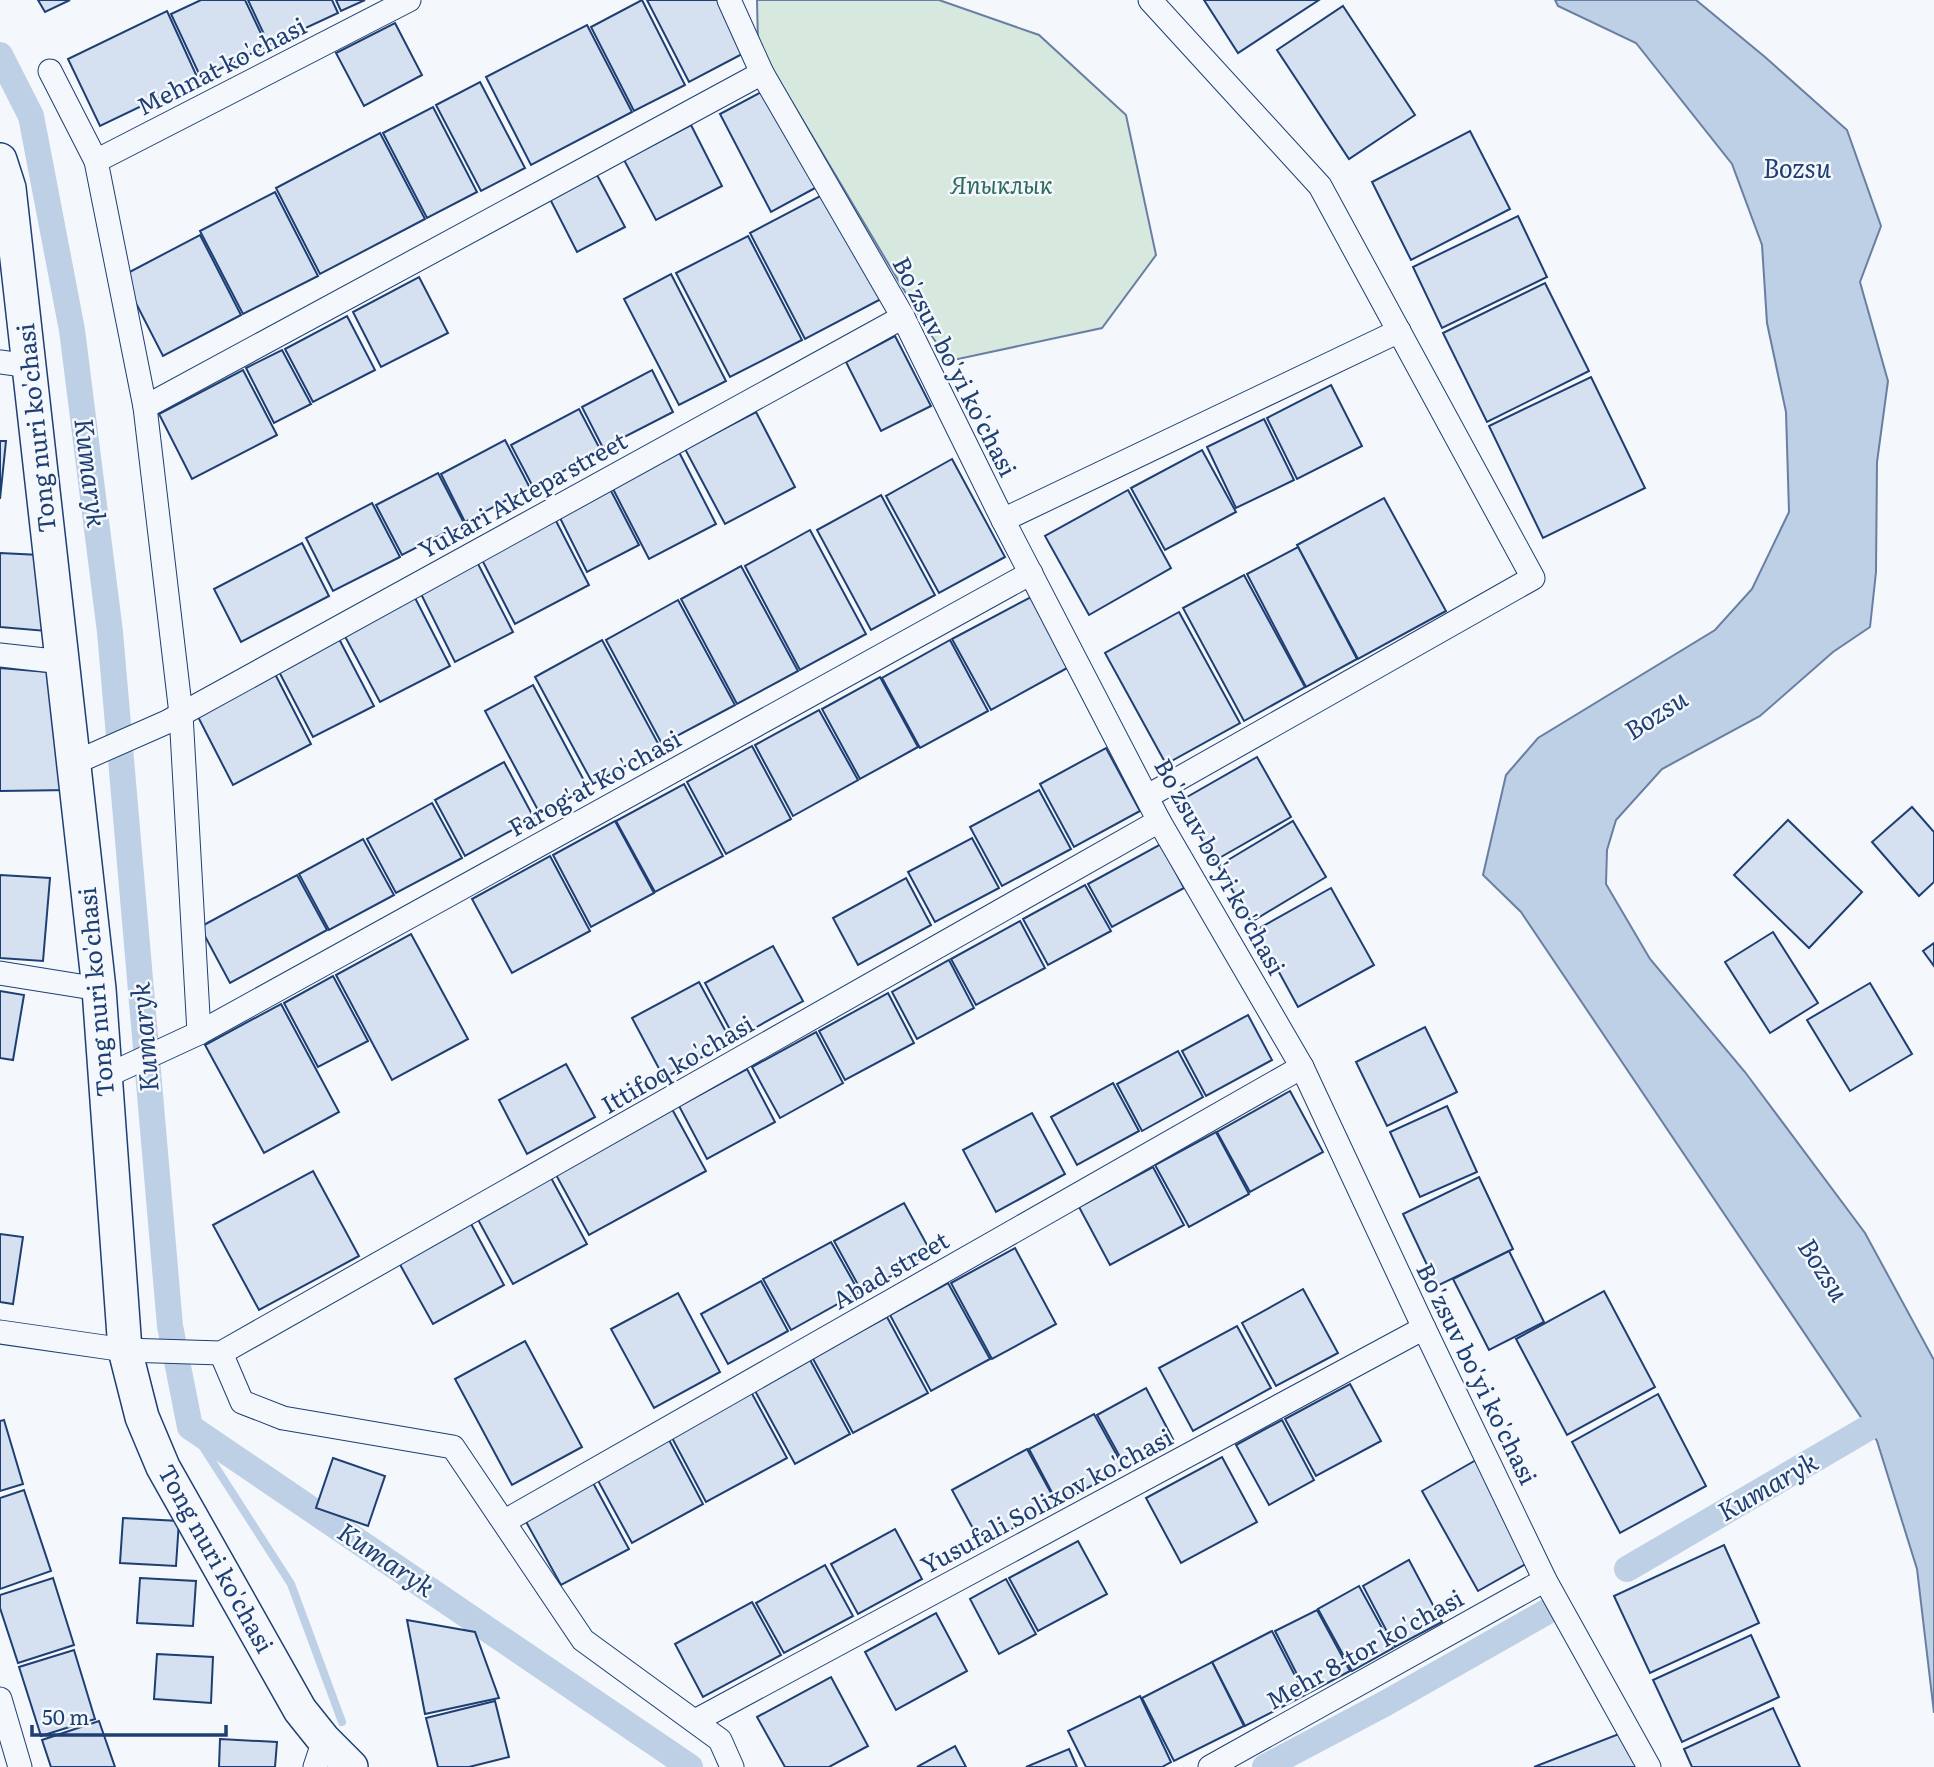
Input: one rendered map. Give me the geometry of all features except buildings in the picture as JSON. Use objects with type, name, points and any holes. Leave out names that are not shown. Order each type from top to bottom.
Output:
[{"type":"street","name":"Mehnat ko'chasi","points":[[96,161],[409,0]]},
{"type":"street","name":"Bo'zsuv bo'yi ko'chasi","points":[[729,0],[762,73],[903,317],[1003,520],[1159,821],[1302,1067],[1545,1580],[1649,1767]]},
{"type":"street","points":[[1148,796],[1533,578],[1320,186],[1150,0]]},
{"type":"street","points":[[50,71],[96,161],[145,407],[174,718],[191,1036]]},
{"type":"street","points":[[145,407],[762,73]]},
{"type":"street","name":"Tong nuri ko'chasi","points":[[0,160],[9,188],[15,364],[63,662],[142,1417],[163,1467],[300,1710],[319,1753],[351,1767]]},
{"type":"street","name":"Yukari Aktepa street","points":[[74,763],[174,718],[903,317]]},
{"type":"street","points":[[1003,520],[1399,331]]},
{"type":"street","name":"Farog'at Ko'chasi","points":[[106,1076],[191,1036],[1031,573]]},
{"type":"street","points":[[0,655],[63,662]]},
{"type":"street","name":"Ittifoq ko'chasi","points":[[221,1353],[1159,821]]},
{"type":"street","points":[[0,973],[99,989]]},
{"type":"street","name":"Abad street","points":[[505,1521],[1302,1067]]},
{"type":"street","name":"Yusufali Solixov ko'chasi","points":[[695,1721],[1424,1328]]},
{"type":"street","points":[[0,1332],[136,1350],[221,1353],[242,1402],[283,1419],[453,1447],[583,1640],[720,1740],[732,1767]]},
{"type":"street","name":"Mehr 8-tor ko'chasi","points":[[1210,1767],[1545,1580]]},
{"type":"street","points":[[0,1699],[20,1767]]},
{"type":"green space","name":"Япыклык","points":[[757,0],[939,0],[1039,35],[1126,115],[1156,255],[1102,328],[949,361],[929,332],[758,45]]},
{"type":"water","name":"Bozsu","points":[[1555,0],[1696,0],[1847,130],[1881,226],[1860,282],[1888,381],[1877,462],[1876,572],[1870,627],[1833,652],[1760,716],[1662,769],[1616,820],[1607,850],[1606,884],[1650,959],[1745,1072],[1865,1233],[1934,1360],[1934,1713],[1917,1569],[1877,1441],[1521,912],[1483,875],[1506,775],[1538,738],[1715,630],[1752,589],[1789,512],[1786,412],[1767,323],[1762,245],[1732,164],[1636,43],[1558,6]]},
{"type":"waterway","name":"Kumaryk","points":[[0,55],[31,116],[72,330],[110,632],[170,1326],[190,1427],[690,1767]]},
{"type":"waterway","name":"Kumaryk","points":[[1627,1569],[1897,1411]]},
{"type":"waterway","points":[[190,1427],[291,1584],[342,1722]]},
{"type":"waterway","name":"Kumaryk","points":[[1265,1767],[1386,1703],[1548,1611]]}]
